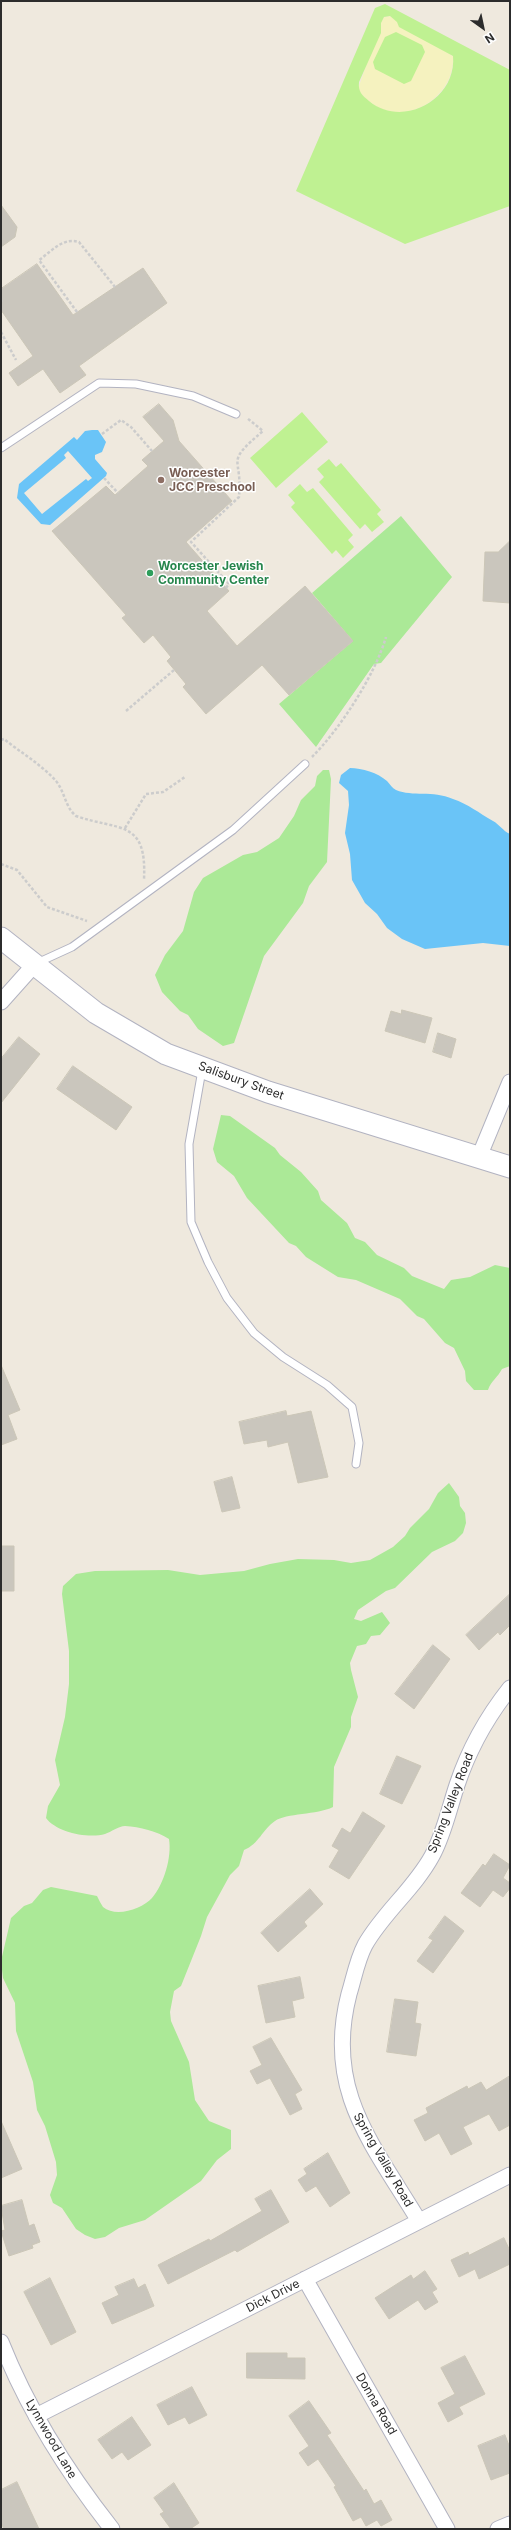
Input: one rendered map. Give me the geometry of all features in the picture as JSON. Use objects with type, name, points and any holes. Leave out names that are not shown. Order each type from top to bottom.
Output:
[{"type":"main road","name":"Salisbury Street","points":[[1,938],[96,1012],[166,1054],[268,1092],[510,1167]]},
{"type":"street","points":[[1,1002],[34,965]]},
{"type":"street","points":[[479,1158],[510,1082]]},
{"type":"street","name":"Spring Valley Road","points":[[419,2221],[364,2129],[346,2088],[342,2066],[342,2034],[346,2007],[365,1945],[432,1856],[471,1750],[489,1715],[510,1688]]},
{"type":"street","name":"Dick Drive","points":[[36,2416],[510,2175]]},
{"type":"street","name":"Donna Road","points":[[305,2279],[447,2529]]},
{"type":"street","name":"Lynnwood Lane","points":[[1,2342],[12,2369],[36,2416],[78,2486],[112,2529]]},
{"type":"street","points":[[498,2529],[510,2524]]},
{"type":"lane","points":[[1,448],[99,383],[136,384],[193,396],[236,414]]},
{"type":"lane","points":[[34,965],[72,947],[233,830],[305,764]]},
{"type":"lane","points":[[203,1068],[189,1144],[191,1222],[208,1262],[227,1298],[254,1333],[282,1358],[327,1385],[352,1407],[359,1443],[356,1464]]},
{"type":"path","points":[[77,312],[40,260],[58,245],[72,240],[79,242],[115,287]]},
{"type":"path","points":[[1,332],[16,360]]},
{"type":"path","points":[[226,588],[229,584],[191,542],[239,497],[236,458],[241,449],[262,431],[257,424],[236,414]]},
{"type":"path","points":[[102,434],[121,420],[130,427],[152,452]]},
{"type":"path","points":[[104,478],[118,492]]},
{"type":"path","points":[[305,764],[328,741],[352,705],[382,652],[386,637]]},
{"type":"path","points":[[126,711],[174,670]]},
{"type":"path","points":[[1,740],[4,739],[54,779],[64,794],[70,811],[76,816],[126,828],[136,837],[142,846],[145,860],[143,895]]},
{"type":"path","points":[[126,828],[146,794],[163,792],[185,777]]},
{"type":"path","points":[[1,864],[17,870],[47,907],[102,925]]},
{"type":"green space","points":[[385,4],[510,70],[510,206],[405,244],[296,191],[375,8]],"holes":[[[390,16],[397,22],[399,27],[453,56],[452,71],[446,85],[437,97],[425,105],[412,110],[397,112],[383,109],[369,101],[364,97],[359,88],[359,82],[381,33],[381,23],[384,17]]]},
{"type":"green space","points":[[396,32],[422,45],[425,52],[411,81],[404,84],[375,69],[373,62],[385,37]]},
{"type":"green space","points":[[302,412],[328,442],[276,488],[250,458]]},
{"type":"green space","points":[[329,459],[336,467],[341,463],[381,510],[377,514],[384,522],[372,532],[365,524],[360,529],[319,482],[324,477],[317,469]]},
{"type":"green space","points":[[300,484],[307,492],[313,488],[353,535],[348,540],[354,547],[343,558],[336,550],[332,554],[291,507],[295,503],[288,495]]},
{"type":"green space","points":[[401,516],[452,577],[381,663],[374,664],[316,747],[279,704],[353,641],[312,593]]},
{"type":"green space","points":[[323,770],[329,770],[331,779],[327,862],[309,886],[303,903],[264,956],[234,1043],[223,1046],[198,1029],[188,1015],[180,1011],[162,992],[155,975],[165,955],[183,931],[194,892],[203,878],[243,855],[257,852],[279,838],[294,816],[301,800],[315,786],[317,776]]},
{"type":"green space","points":[[221,1115],[230,1116],[275,1148],[280,1155],[301,1172],[318,1191],[321,1200],[347,1223],[355,1238],[365,1242],[377,1255],[404,1268],[412,1276],[444,1289],[451,1280],[470,1277],[495,1265],[510,1268],[510,1366],[502,1369],[488,1390],[474,1390],[466,1381],[465,1371],[454,1348],[445,1343],[424,1319],[417,1316],[400,1299],[356,1280],[338,1277],[306,1257],[296,1246],[289,1243],[247,1198],[234,1176],[217,1162],[213,1149]]},
{"type":"green space","points":[[449,1483],[459,1497],[460,1506],[465,1513],[466,1523],[463,1533],[455,1541],[432,1552],[395,1588],[386,1591],[358,1610],[354,1619],[361,1621],[382,1612],[390,1623],[380,1635],[371,1636],[366,1644],[357,1646],[350,1663],[358,1697],[351,1717],[351,1727],[334,1767],[333,1807],[326,1810],[280,1818],[267,1828],[257,1841],[244,1850],[239,1866],[230,1875],[207,1917],[181,1986],[174,1991],[170,2012],[171,2021],[189,2062],[195,2100],[209,2121],[231,2130],[231,2149],[217,2160],[201,2181],[145,2220],[119,2228],[105,2237],[95,2239],[85,2235],[76,2229],[62,2208],[53,2203],[50,2195],[57,2175],[56,2162],[45,2126],[37,2110],[33,2082],[16,2031],[15,2003],[3,1978],[1,1961],[11,1918],[24,1906],[32,1903],[43,1890],[51,1887],[97,1896],[103,1907],[115,1912],[136,1909],[152,1898],[160,1885],[166,1870],[170,1846],[169,1839],[142,1828],[125,1826],[105,1834],[90,1836],[65,1831],[51,1823],[46,1818],[48,1806],[60,1785],[55,1760],[65,1717],[69,1684],[69,1651],[62,1594],[63,1586],[76,1574],[95,1571],[168,1570],[200,1575],[244,1571],[298,1559],[334,1560],[351,1563],[370,1560],[393,1547],[405,1536],[410,1528],[429,1509],[438,1493]]},
{"type":"sand","points":[[390,16],[453,56],[452,71],[446,84],[437,96],[425,105],[412,111],[398,112],[383,110],[368,101],[358,89],[381,22],[384,17]]},
{"type":"water","points":[[98,430],[106,442],[102,452],[95,455],[95,459],[107,473],[106,476],[50,525],[41,524],[17,498],[19,484],[74,437],[77,440],[85,431]],"holes":[[[68,451],[92,478],[88,481],[86,479],[42,514],[24,493],[66,458],[64,455]]]},
{"type":"water","points":[[350,768],[375,773],[387,781],[396,790],[402,792],[445,796],[458,801],[495,822],[510,834],[510,946],[483,943],[425,949],[402,939],[387,928],[377,914],[365,903],[352,880],[350,854],[345,833],[349,805],[348,791],[339,783],[341,775]]},
{"type":"building","points":[[1,205],[17,227],[15,237],[1,247]]},
{"type":"building","points":[[37,264],[73,315],[143,268],[167,303],[79,366],[86,375],[60,393],[43,369],[18,386],[9,373],[33,356],[1,310],[1,289]]},
{"type":"building","name":"Worcester Jewish Community Center","points":[[159,404],[173,420],[179,441],[232,501],[186,542],[229,591],[207,611],[237,646],[305,586],[353,641],[289,695],[262,665],[206,714],[183,687],[186,684],[167,661],[171,657],[153,635],[144,643],[122,618],[126,615],[52,531],[106,486],[115,495],[148,466],[142,460],[164,441],[143,417]]},
{"type":"building","points":[[510,541],[510,603],[483,601],[485,552],[498,552]]},
{"type":"building","points":[[402,1010],[432,1018],[425,1043],[385,1031],[391,1011],[401,1014]]},
{"type":"building","points":[[438,1033],[456,1039],[451,1058],[433,1052]]},
{"type":"building","points":[[19,1037],[40,1054],[1,1103],[1,1059]]},
{"type":"building","points":[[73,1066],[132,1107],[116,1130],[57,1089]]},
{"type":"building","points":[[1,1365],[20,1410],[8,1415],[17,1439],[1,1445]]},
{"type":"building","points":[[286,1411],[287,1416],[311,1411],[328,1477],[298,1483],[288,1442],[268,1447],[267,1440],[244,1444],[239,1422]]},
{"type":"building","points":[[232,1477],[240,1508],[222,1512],[214,1482]]},
{"type":"building","points":[[1,1546],[14,1546],[14,1591],[1,1591]]},
{"type":"building","points":[[510,1594],[510,1625],[500,1635],[498,1632],[479,1650],[466,1635]]},
{"type":"building","points":[[433,1645],[450,1659],[414,1709],[395,1694]]},
{"type":"building","points":[[397,1756],[421,1766],[402,1804],[380,1794]]},
{"type":"building","points":[[363,1812],[385,1826],[349,1879],[329,1867],[339,1850],[332,1846],[342,1828],[350,1833]]},
{"type":"building","points":[[494,1854],[510,1865],[503,1878],[510,1883],[510,1888],[503,1897],[493,1890],[480,1907],[461,1893],[483,1864],[485,1866]]},
{"type":"building","points":[[310,1889],[323,1904],[304,1922],[307,1926],[278,1952],[261,1933]]},
{"type":"building","points":[[445,1916],[464,1931],[433,1973],[417,1961],[433,1940],[429,1938]]},
{"type":"building","points":[[300,1977],[304,1998],[292,2001],[295,2017],[266,2023],[258,1986]]},
{"type":"building","points":[[395,1999],[418,2002],[415,2023],[421,2024],[416,2056],[387,2052]]},
{"type":"building","points":[[271,2038],[302,2090],[295,2094],[302,2109],[290,2115],[270,2078],[257,2084],[250,2071],[262,2065],[253,2047]]},
{"type":"building","points":[[510,2076],[510,2125],[499,2131],[489,2114],[463,2127],[472,2144],[451,2155],[439,2133],[425,2141],[414,2120],[428,2113],[426,2108],[467,2086],[468,2089],[481,2082],[486,2090]]},
{"type":"building","points":[[1,2121],[22,2169],[1,2178]]},
{"type":"building","points":[[328,2153],[350,2193],[330,2207],[316,2186],[306,2192],[298,2180],[307,2174],[304,2169]]},
{"type":"building","points":[[271,2190],[289,2222],[237,2252],[235,2250],[168,2284],[158,2265],[209,2239],[210,2241],[262,2211],[255,2199]]},
{"type":"building","points":[[22,2200],[29,2226],[34,2224],[40,2242],[32,2245],[33,2248],[9,2256],[1,2231],[5,2230],[1,2206]]},
{"type":"building","points":[[504,2238],[510,2251],[510,2264],[479,2279],[475,2269],[459,2277],[451,2260],[468,2252],[469,2255]]},
{"type":"building","points":[[425,2271],[437,2289],[432,2292],[438,2302],[425,2310],[418,2300],[389,2319],[375,2298],[411,2275],[413,2279]]},
{"type":"building","points":[[50,2278],[76,2332],[51,2345],[24,2292]]},
{"type":"building","points":[[134,2279],[138,2288],[145,2284],[154,2306],[112,2324],[102,2303],[119,2295],[115,2287]]},
{"type":"building","points":[[247,2353],[287,2353],[287,2358],[305,2358],[305,2379],[247,2378]]},
{"type":"building","points":[[465,2356],[485,2394],[459,2407],[463,2414],[448,2422],[438,2403],[455,2394],[441,2368]]},
{"type":"building","points":[[192,2387],[207,2415],[189,2424],[185,2417],[168,2425],[157,2405]]},
{"type":"building","points":[[309,2401],[331,2433],[327,2435],[364,2491],[366,2489],[374,2504],[381,2500],[392,2520],[381,2526],[377,2520],[366,2526],[361,2517],[353,2521],[334,2487],[336,2486],[318,2459],[308,2466],[299,2453],[309,2446],[289,2416]]},
{"type":"building","points":[[132,2417],[151,2445],[128,2460],[122,2452],[112,2459],[98,2440]]},
{"type":"building","points":[[505,2435],[510,2448],[510,2473],[491,2480],[478,2446]]},
{"type":"building","points":[[17,2482],[39,2529],[4,2529],[1,2523],[1,2490]]},
{"type":"building","points":[[174,2483],[199,2523],[190,2529],[171,2529],[160,2514],[164,2512],[154,2498]]},
{"type":"place","name":"Worcester JCC Preschool","points":[[161,480]]},
{"type":"place","name":"Worcester Jewish Community Center","points":[[150,573]]}]
